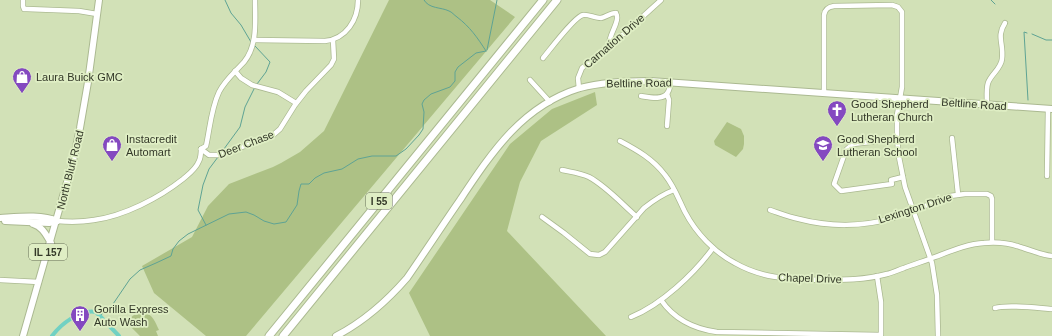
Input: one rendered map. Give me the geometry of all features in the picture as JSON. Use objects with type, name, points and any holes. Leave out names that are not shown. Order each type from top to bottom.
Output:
[{"type":"highway","name":"I 55","points":[[269,336],[543,0]]},
{"type":"highway","name":"I 55","points":[[283,336],[557,0]]},
{"type":"main road","name":"North Bluff Road","points":[[24,336],[73,161],[80,128],[99,0]]},
{"type":"main road","name":"Beltline Road","points":[[336,336],[350,328],[370,313],[407,278],[499,144],[529,116],[550,102],[579,89],[616,82],[650,81],[1050,109]]},
{"type":"main road","points":[[0,218],[42,217],[57,221]]},
{"type":"main road","points":[[0,221],[49,223],[57,221]]},
{"type":"main road","points":[[26,222],[40,227],[51,243]]},
{"type":"street","points":[[23,0],[24,9],[97,14]]},
{"type":"street","points":[[57,221],[86,222],[119,213],[149,201],[192,172],[200,160],[201,149],[206,146],[213,108],[218,94],[227,80],[247,58],[252,47],[254,40],[255,0]]},
{"type":"street","points":[[254,40],[333,40],[342,35],[350,27],[358,10],[358,0]]},
{"type":"street","name":"Carnation Drive","points":[[579,89],[578,78],[582,68],[661,0]]},
{"type":"street","points":[[824,93],[824,15],[828,7],[892,5],[898,7],[902,12],[903,76],[897,115],[899,157],[903,177],[930,258],[935,280],[938,336]]},
{"type":"street","points":[[543,58],[570,25],[579,16],[583,15],[596,18],[616,13],[617,18],[609,40],[609,46]]},
{"type":"street","points":[[987,105],[988,83],[1000,66],[1002,60],[1003,48],[1000,35],[1001,29],[1005,22]]},
{"type":"street","name":"Deer Chase","points":[[201,149],[209,155],[220,155],[272,136],[280,129],[296,103],[333,62],[333,40]]},
{"type":"street","points":[[235,71],[241,78],[252,85],[278,92],[296,103]]},
{"type":"street","points":[[530,80],[550,102]]},
{"type":"street","points":[[667,126],[667,94],[669,91],[670,82]]},
{"type":"street","points":[[641,96],[659,97],[667,94]]},
{"type":"street","points":[[1047,176],[1050,109]]},
{"type":"street","points":[[952,138],[958,194]]},
{"type":"street","points":[[897,139],[853,144],[846,150],[834,184],[841,192],[892,184],[891,180],[903,177]]},
{"type":"street","name":"Chapel Drive","points":[[620,141],[654,162],[666,175],[690,221],[713,248],[724,257],[753,272],[798,280],[862,279],[887,274],[963,246],[992,242],[1012,245],[1052,256]]},
{"type":"street","points":[[562,170],[582,174],[603,186],[637,217]]},
{"type":"street","points":[[542,217],[586,252],[596,255],[602,254],[651,202],[674,190]]},
{"type":"street","name":"Lexington Drive","points":[[770,210],[808,222],[836,225],[868,223],[892,218],[958,194],[986,194],[991,196],[992,199],[992,242]]},
{"type":"street","points":[[630,317],[641,313],[672,291],[700,264],[713,248]]},
{"type":"street","points":[[661,300],[669,311],[684,322],[709,331],[881,335],[882,313],[877,276]]},
{"type":"street","points":[[0,280],[39,282]]},
{"type":"street","points":[[995,308],[1010,307],[1052,309]]},
{"type":"green space","points":[[389,0],[490,0],[515,17],[246,336],[206,336],[154,293],[142,266],[192,237],[208,206],[229,184],[281,163],[300,152],[324,131]]},
{"type":"green space","points":[[595,92],[597,105],[541,141],[520,182],[507,231],[606,336],[430,336],[409,293],[510,144],[552,109]]},
{"type":"green space","points":[[727,122],[741,129],[744,136],[743,149],[736,157],[715,145],[714,141]]},
{"type":"green space","points":[[143,312],[153,319],[159,330],[156,331],[158,336],[140,336],[129,325],[131,317]]},
{"type":"waterway","points":[[225,0],[231,13],[241,25],[251,42]]},
{"type":"waterway","points":[[424,0],[429,5],[450,11],[470,28],[486,51]]},
{"type":"waterway","points":[[487,50],[497,0]]},
{"type":"waterway","points":[[991,0],[995,4]]},
{"type":"waterway","points":[[1027,33],[1024,32],[1028,100]]},
{"type":"waterway","points":[[1032,34],[1046,40],[1052,40]]},
{"type":"waterway","points":[[255,46],[270,62],[266,72],[257,84]]},
{"type":"waterway","points":[[101,315],[113,304],[130,279],[140,270],[171,256],[173,249],[179,241],[188,234],[229,214],[246,212],[274,224],[286,222],[297,205],[301,184],[309,184],[315,178],[324,173],[342,169],[358,159],[372,156],[396,156],[406,149],[423,129],[424,112],[422,104],[424,100],[431,94],[450,87],[455,81],[455,72],[458,67],[476,53],[486,51]]},
{"type":"waterway","points":[[221,153],[240,127],[245,107],[255,87]]},
{"type":"waterway","points":[[206,225],[198,210],[203,185],[209,169],[218,157]]},
{"type":"waterway","points":[[52,336],[71,318],[90,312],[96,312],[119,336]]},
{"type":"place","name":"Laura Buick GMC","points":[[22,94]]},
{"type":"place","name":"Good Shepherd Lutheran Church","points":[[837,127]]},
{"type":"place","name":"Instacredit Automart","points":[[112,162]]},
{"type":"place","name":"Good Shepherd Lutheran School","points":[[823,162]]},
{"type":"place","name":"Gorilla Express Auto Wash","points":[[80,332]]}]
